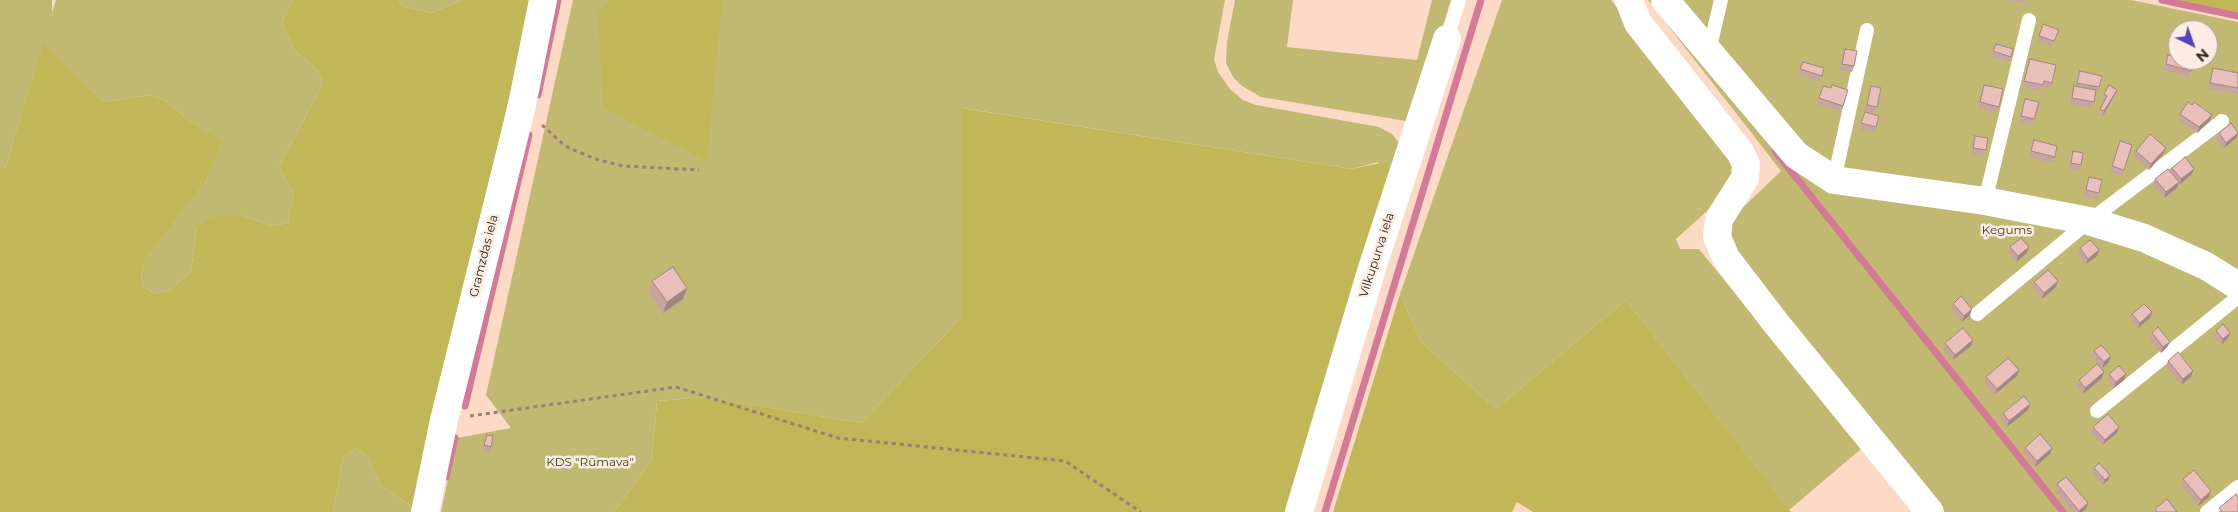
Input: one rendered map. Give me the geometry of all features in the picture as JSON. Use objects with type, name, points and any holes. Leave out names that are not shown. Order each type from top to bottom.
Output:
[{"type":"street","name":"Gramzdas iela","points":[[425,512],[444,420],[522,105],[543,0]]},
{"type":"street","points":[[1629,0],[1638,23],[1740,152],[1746,164],[1745,178],[1719,219],[1717,237],[1726,258],[1774,322],[1930,512]]},
{"type":"street","points":[[1664,0],[1709,50],[1763,118],[1796,155],[1834,180],[1984,201],[2089,220],[2144,238],[2206,266],[2238,286]]},
{"type":"street","name":"Vilkupurva iela","points":[[1298,512],[1373,265],[1447,39]]},
{"type":"lane","name":"Vilkupurva iela","points":[[1447,39],[1459,0]]},
{"type":"lane","points":[[1709,50],[1721,0]]},
{"type":"lane","points":[[1984,201],[2029,20]]},
{"type":"lane","points":[[1834,180],[1868,30]]},
{"type":"lane","points":[[1977,314],[2089,220],[2222,121]]},
{"type":"lane","points":[[2097,411],[2238,297]]},
{"type":"lane","points":[[2207,512],[2238,487]]},
{"type":"path","points":[[522,105],[565,146],[595,159],[623,166],[699,170]]},
{"type":"path","points":[[444,420],[676,387],[838,438],[1065,461],[1141,512]]},
{"type":"green space","points":[[0,0],[52,0],[52,13],[56,0],[293,0],[282,22],[294,50],[318,70],[323,84],[279,167],[294,193],[288,223],[272,226],[241,215],[197,227],[191,271],[170,290],[155,294],[141,285],[142,269],[147,255],[205,183],[221,140],[194,124],[164,100],[150,95],[103,102],[43,44],[5,169],[0,169]]},
{"type":"green space","points":[[399,0],[462,0],[432,13],[402,6]]},
{"type":"green space","name":"KDS \"Rūmava\"","points":[[573,0],[1225,0],[1214,59],[1218,72],[1230,89],[1243,100],[1256,105],[1379,127],[1392,134],[1399,143],[1394,180],[1378,162],[1352,169],[962,108],[961,318],[861,423],[705,397],[657,401],[652,460],[614,512],[441,512],[457,438],[511,428],[486,395]]},
{"type":"green space","points":[[1235,0],[1293,0],[1287,47],[1417,60],[1432,0],[1451,0],[1412,122],[1261,97],[1242,86],[1233,77],[1226,63],[1227,42]]},
{"type":"green space","points":[[1502,0],[1611,0],[1737,166],[1727,193],[1676,239],[1680,249],[1699,249],[1861,449],[1789,510],[1626,300],[1496,409],[1421,342],[1400,294]]},
{"type":"green space","name":"Ķegums","points":[[1648,0],[2131,0],[2238,22],[2238,512],[1936,512],[1732,254],[1731,219],[1781,171]]},
{"type":"green space","points":[[357,448],[368,457],[382,486],[417,510],[416,512],[333,512],[343,456]]},
{"type":"shaded area","points":[[293,0],[399,0],[402,6],[432,13],[462,0],[531,0],[417,510],[382,486],[368,457],[357,448],[343,456],[333,512],[0,512],[0,169],[5,169],[43,43],[103,102],[150,95],[164,100],[194,124],[222,140],[205,183],[147,256],[142,269],[141,285],[155,294],[170,290],[191,271],[197,227],[210,217],[241,215],[272,226],[288,223],[294,193],[279,167],[323,84],[318,70],[294,50],[282,22]]},
{"type":"shaded area","points":[[610,0],[722,0],[707,161],[603,108],[598,13]]},
{"type":"shaded area","points":[[2162,0],[2238,0],[2238,16]]},
{"type":"shaded area","points":[[961,108],[1352,169],[1385,162],[1391,169],[1289,512],[614,512],[652,460],[657,401],[705,397],[861,423],[961,318]]},
{"type":"shaded area","points":[[1400,294],[1421,342],[1496,409],[1626,300],[1791,512],[1533,512],[1517,502],[1512,512],[1333,512]]},
{"type":"building","points":[[2043,24],[2059,30],[2054,41],[2039,36]]},
{"type":"building","points":[[1996,44],[2013,49],[2011,57],[1993,51]]},
{"type":"building","points":[[1845,49],[1857,51],[1854,66],[1842,64]]},
{"type":"building","points":[[2030,59],[2056,65],[2052,83],[2044,81],[2043,85],[2024,81]]},
{"type":"building","points":[[1803,62],[1824,68],[1822,76],[1800,69]]},
{"type":"building","points":[[2218,69],[2238,73],[2238,88],[2210,83],[2213,70]]},
{"type":"building","points":[[2080,71],[2102,76],[2099,87],[2077,83]]},
{"type":"building","points":[[1832,85],[1848,90],[1843,106],[1819,98],[1823,86],[1831,88]]},
{"type":"building","points":[[1984,85],[2003,89],[1999,107],[1980,102]]},
{"type":"building","points":[[2109,85],[2117,90],[2104,111],[2100,109],[2107,96],[2104,94]]},
{"type":"building","points":[[1871,86],[1881,88],[1877,107],[1867,105]]},
{"type":"building","points":[[2074,86],[2096,90],[2094,102],[2072,98]]},
{"type":"building","points":[[2025,99],[2039,102],[2034,119],[2021,116]]},
{"type":"building","points":[[2188,102],[2192,105],[2194,102],[2212,115],[2199,127],[2180,114]]},
{"type":"building","points":[[1865,112],[1879,116],[1876,127],[1861,123]]},
{"type":"building","points":[[2231,123],[2238,133],[2226,143],[2219,133]]},
{"type":"building","points":[[2150,134],[2166,148],[2151,164],[2136,151]]},
{"type":"building","points":[[1975,136],[1988,138],[1986,150],[1973,148]]},
{"type":"building","points":[[2034,140],[2057,146],[2055,157],[2031,151]]},
{"type":"building","points":[[2120,141],[2132,145],[2124,170],[2112,166]]},
{"type":"building","points":[[2073,151],[2083,153],[2081,165],[2071,163]]},
{"type":"building","points":[[2185,157],[2194,169],[2181,179],[2172,168]]},
{"type":"building","points":[[2168,169],[2179,182],[2166,192],[2155,179]]},
{"type":"building","points":[[2089,177],[2102,180],[2099,193],[2086,190]]},
{"type":"building","points":[[2021,238],[2029,247],[2018,256],[2010,247]]},
{"type":"building","points":[[2090,240],[2099,250],[2088,259],[2080,248]]},
{"type":"building","points":[[673,267],[687,288],[667,302],[652,281]]},
{"type":"building","points":[[2048,270],[2058,281],[2044,293],[2034,282]]},
{"type":"building","points":[[1961,296],[1972,309],[1964,316],[1953,304]]},
{"type":"building","points":[[2144,304],[2152,312],[2140,323],[2132,314]]},
{"type":"building","points":[[2223,324],[2230,333],[2223,339],[2216,331]]},
{"type":"building","points":[[2158,327],[2170,342],[2163,347],[2152,333]]},
{"type":"building","points":[[1963,328],[1973,340],[1955,355],[1945,343]]},
{"type":"building","points":[[2101,345],[2111,356],[2104,362],[2094,351]]},
{"type":"building","points":[[2178,352],[2193,371],[2183,379],[2168,361]]},
{"type":"building","points":[[2008,358],[2019,370],[1997,389],[1986,377]]},
{"type":"building","points":[[2097,364],[2104,372],[2085,388],[2079,380]]},
{"type":"building","points":[[2119,366],[2126,374],[2116,382],[2109,374]]},
{"type":"building","points":[[2024,396],[2030,404],[2009,421],[2003,413]]},
{"type":"building","points":[[2108,414],[2119,427],[2105,440],[2093,427]]},
{"type":"building","points":[[2040,434],[2052,448],[2037,461],[2025,448]]},
{"type":"building","points":[[487,435],[493,436],[491,447],[484,445]]},
{"type":"building","points":[[2099,463],[2110,475],[2105,480],[2094,468]]},
{"type":"building","points":[[2194,470],[2211,491],[2201,500],[2183,479]]},
{"type":"building","points":[[2066,477],[2088,503],[2079,511],[2057,484]]},
{"type":"building","points":[[2236,494],[2238,497],[2238,512],[2222,512],[2219,508]]},
{"type":"building","points":[[2167,499],[2177,512],[2157,512],[2155,509]]},
{"type":"waterway","points":[[538,95],[558,0]]},
{"type":"waterway","points":[[1325,512],[1481,0]]},
{"type":"waterway","points":[[2162,0],[2238,16]]},
{"type":"waterway","points":[[465,406],[529,135]]},
{"type":"waterway","points":[[1775,151],[2063,512]]},
{"type":"waterway","points":[[446,477],[455,438]]}]
